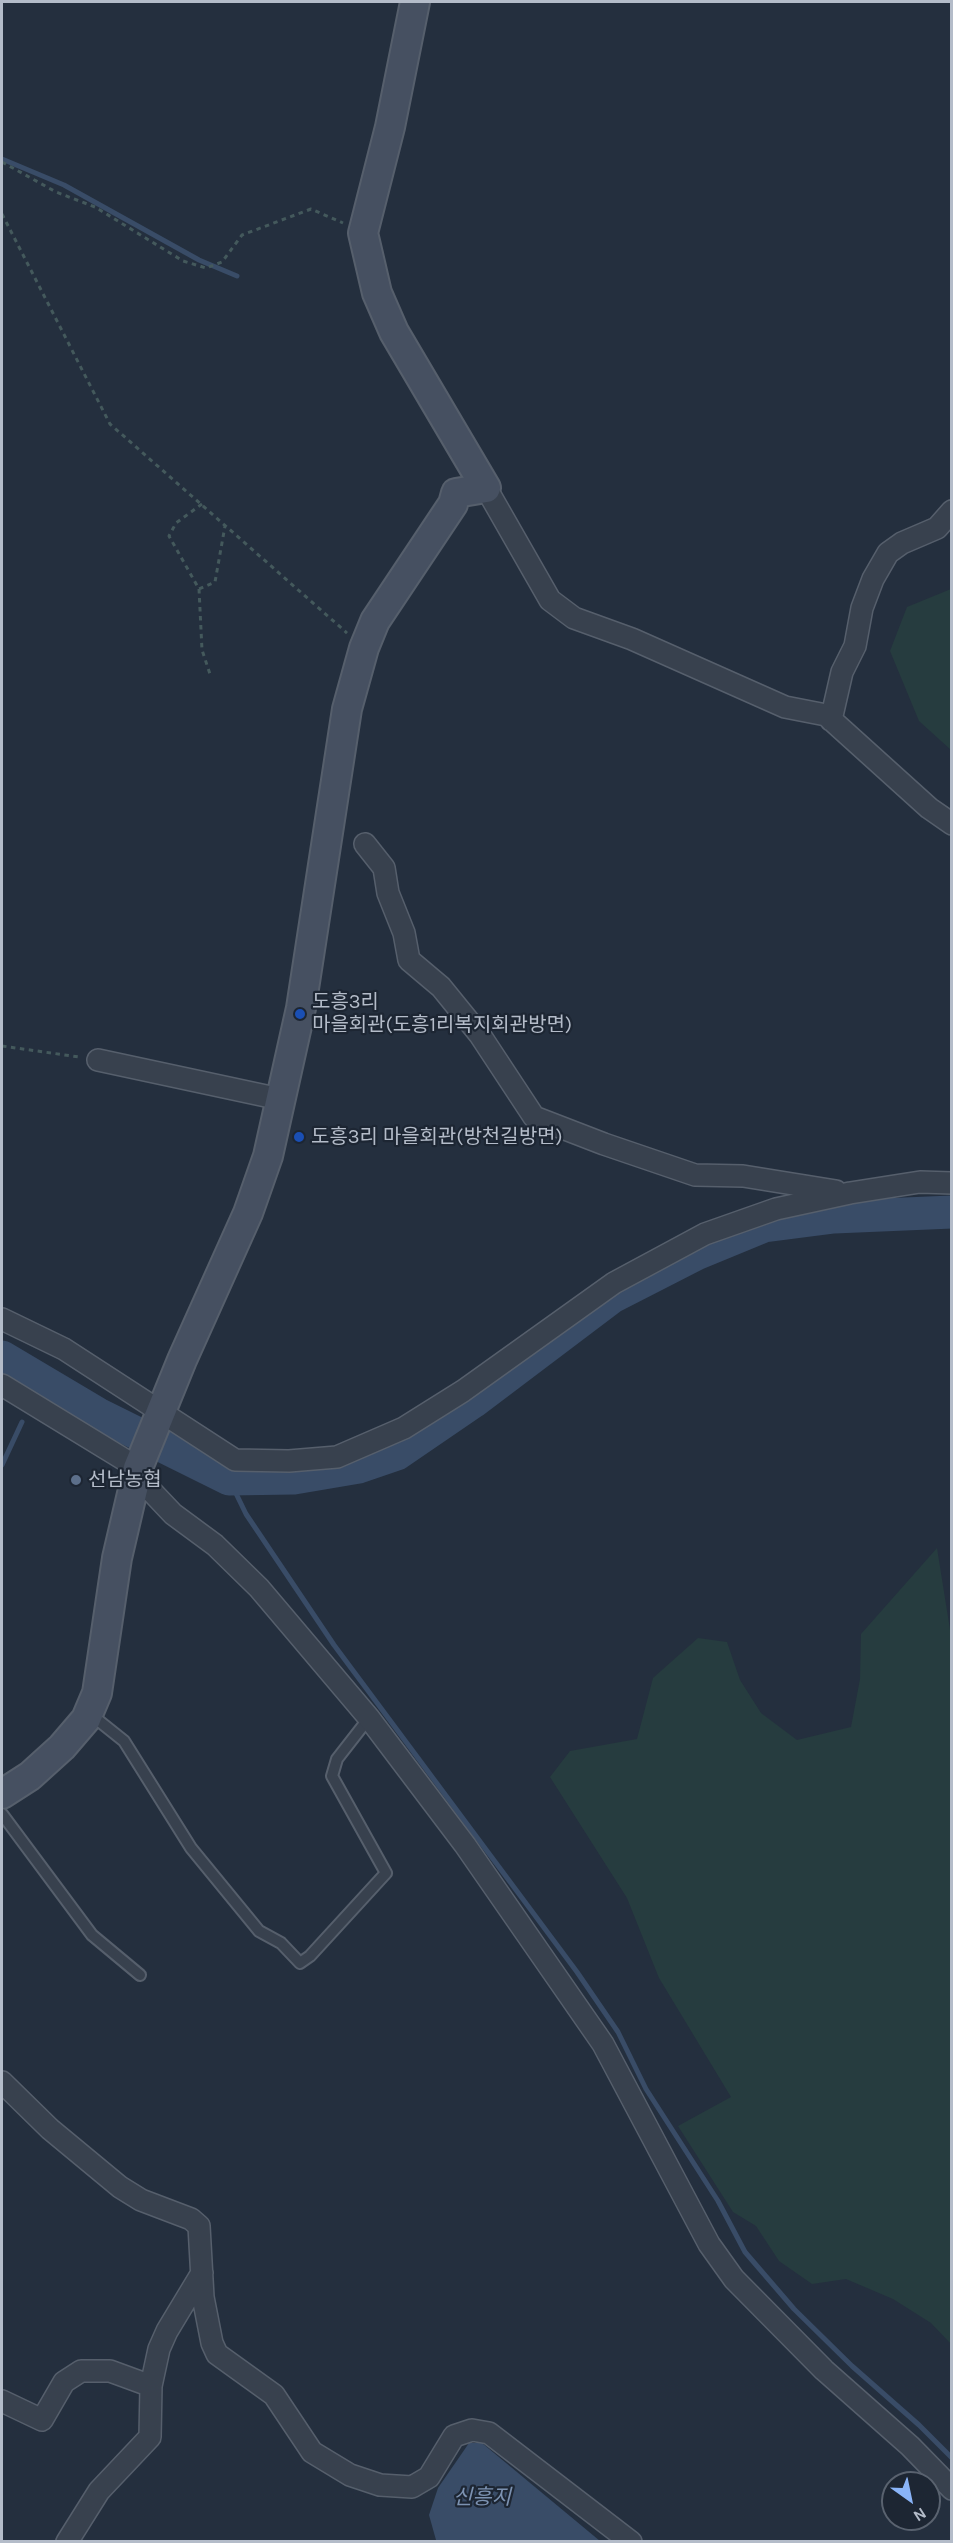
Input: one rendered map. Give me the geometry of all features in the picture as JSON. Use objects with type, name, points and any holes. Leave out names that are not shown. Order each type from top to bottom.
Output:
[{"type":"street","points":[[415,2],[390,127],[363,233],[377,293],[394,332],[550,600],[574,618],[632,639],[785,707],[826,715],[951,824]]},
{"type":"street","points":[[2,1794],[30,1776],[62,1748],[88,1713],[97,1693],[122,1531],[139,1466],[158,1417],[248,1213],[268,1156],[301,1008],[347,709],[364,648],[375,621],[453,504],[456,493],[486,488]]},
{"type":"street","points":[[831,720],[842,672],[855,646],[862,608],[873,579],[888,553],[902,543],[937,528],[951,512]]},
{"type":"street","points":[[365,844],[384,868],[388,893],[404,933],[409,960],[441,987],[480,1035],[534,1117],[695,1175],[743,1176],[850,1193]]},
{"type":"street","points":[[98,1060],[280,1099]]},
{"type":"street","points":[[2,1319],[64,1349],[158,1417],[235,1460],[288,1461],[337,1457],[404,1428],[463,1391],[614,1283],[705,1234],[776,1209],[850,1193],[920,1182],[951,1183]]},
{"type":"street","points":[[2,1385],[139,1466],[172,1514],[215,1545],[259,1588],[369,1718],[465,1845],[603,2044],[709,2244],[734,2279],[824,2370],[910,2446],[951,2489]]},
{"type":"street","points":[[2,2082],[12,2095],[50,2129],[120,2187],[141,2200],[191,2218],[199,2226],[203,2297],[212,2343],[217,2354],[274,2396],[312,2452],[350,2475],[380,2485],[412,2487],[429,2477],[454,2436],[472,2430],[489,2433],[631,2541]]},
{"type":"street","points":[[67,2541],[99,2491],[150,2437],[151,2386],[159,2349],[167,2331],[202,2273]]},
{"type":"street","points":[[2,2401],[42,2421],[64,2382],[81,2371],[110,2371],[151,2386]]},
{"type":"lane","points":[[88,1713],[124,1741],[191,1848],[259,1931],[281,1943],[300,1963],[310,1956],[386,1873],[332,1776],[337,1759],[369,1718]]},
{"type":"lane","points":[[2,1814],[92,1935],[140,1975]]},
{"type":"path","points":[[2,162],[56,192],[96,207],[183,261],[206,268],[222,262],[242,235],[311,209],[363,233]]},
{"type":"path","points":[[2,214],[110,424],[364,648]]},
{"type":"path","points":[[202,504],[176,524],[169,536],[199,589],[201,650],[210,674]]},
{"type":"path","points":[[199,589],[215,582],[225,526]]},
{"type":"path","points":[[2,1046],[98,1060]]},
{"type":"green space","points":[[951,589],[951,750],[919,721],[890,651],[907,607]]},
{"type":"green space","points":[[937,1548],[952,1642],[951,2344],[931,2323],[893,2299],[846,2279],[812,2284],[779,2261],[756,2226],[733,2212],[678,2126],[731,2097],[659,1978],[627,1898],[550,1777],[570,1751],[637,1739],[653,1678],[698,1638],[727,1642],[740,1680],[761,1713],[797,1740],[851,1727],[860,1679],[861,1634]]},
{"type":"water","name":"신흥지","points":[[469,2443],[482,2443],[600,2541],[436,2540],[429,2515],[438,2488]]},
{"type":"waterway","points":[[2,159],[64,185],[199,260],[237,276]]},
{"type":"waterway","points":[[2,1357],[98,1414],[229,1479],[294,1478],[359,1467],[397,1454],[473,1402],[612,1297],[696,1254],[764,1226],[834,1217],[952,1212]]},
{"type":"waterway","points":[[2,1465],[22,1422]]},
{"type":"waterway","points":[[229,1479],[246,1514],[334,1645],[577,1972],[618,2032],[646,2089],[718,2201],[745,2252],[794,2309],[952,2458]]},
{"type":"place","name":"도흥3리 마을회관(도흥1리복지회관방면)","points":[[300,1014]]},
{"type":"place","name":"도흥3리 마을회관(방천길방면)","points":[[299,1137]]},
{"type":"place","name":"선남농협","points":[[76,1480]]}]
